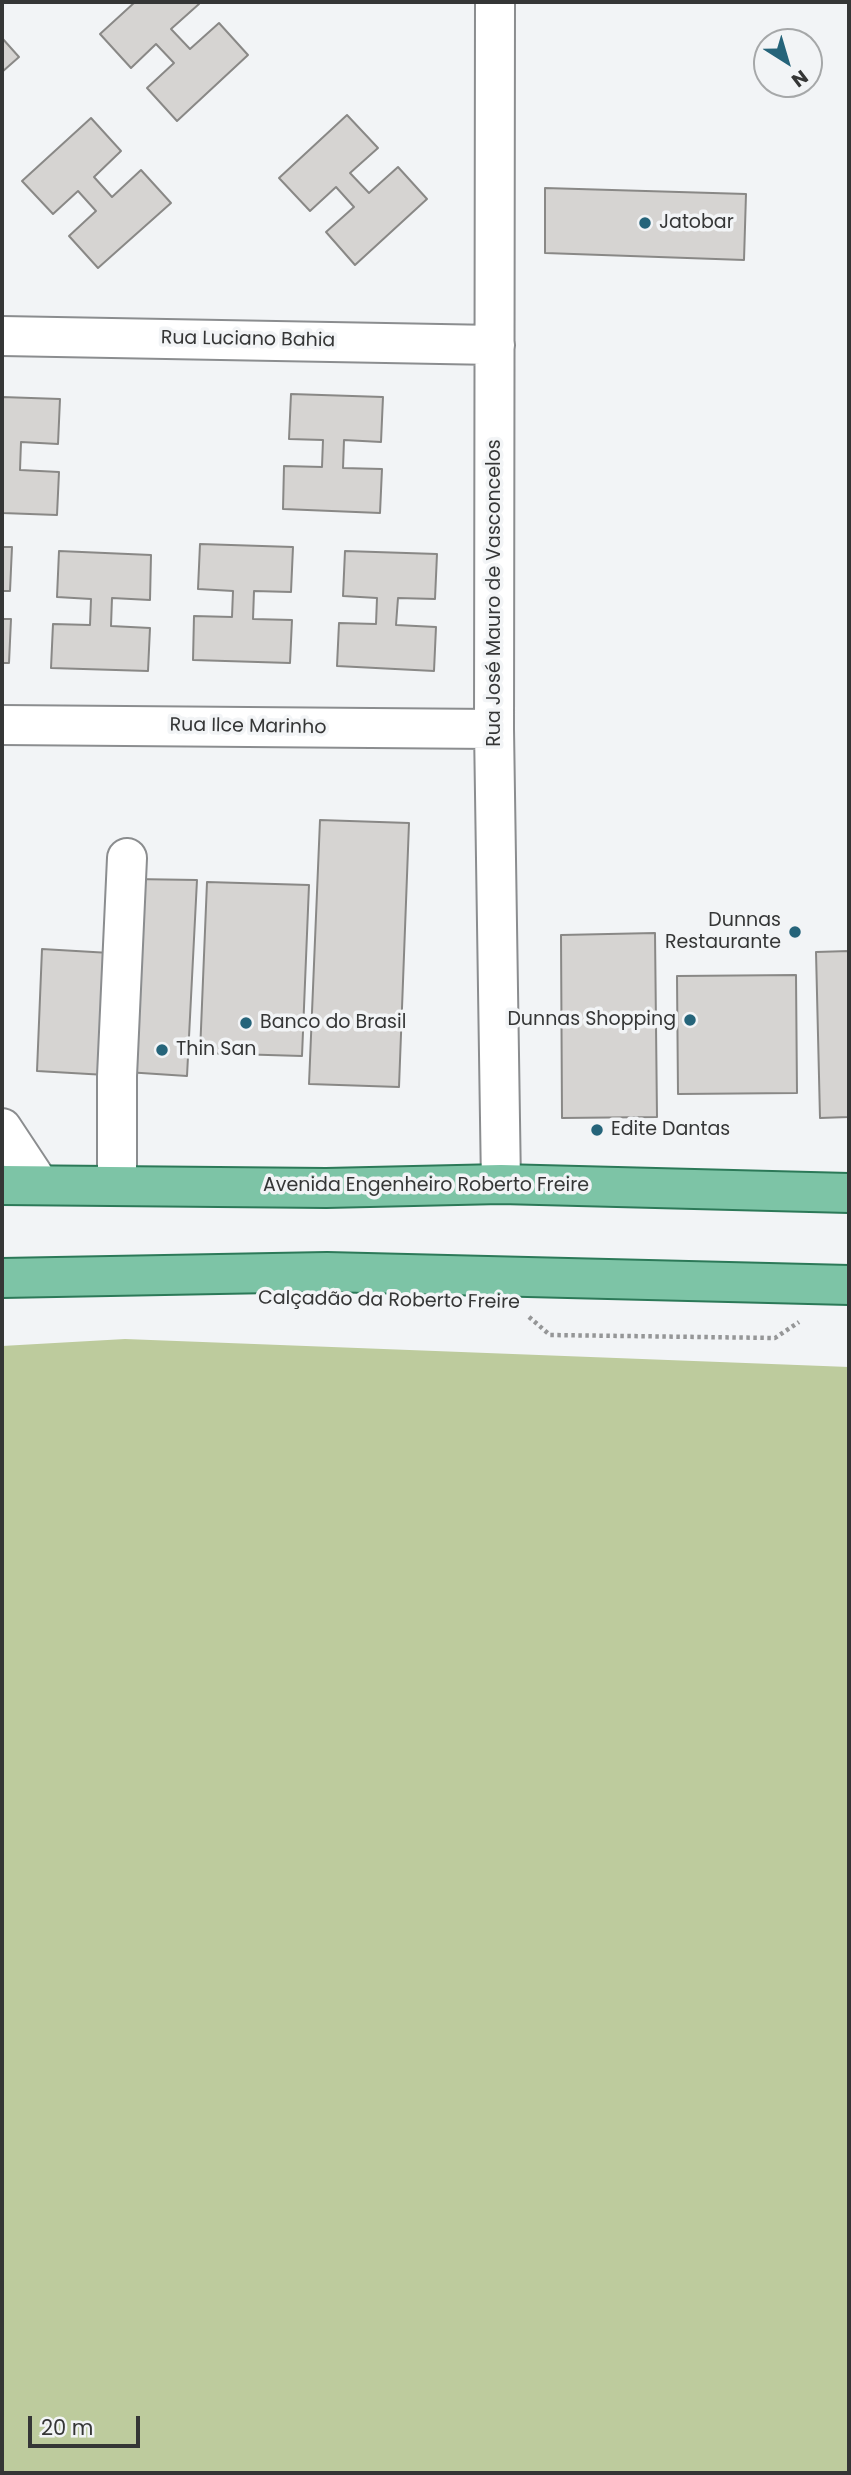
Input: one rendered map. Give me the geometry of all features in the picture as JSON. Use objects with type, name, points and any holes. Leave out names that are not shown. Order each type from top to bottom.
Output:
[{"type":"main road","name":"Avenida Engenheiro Roberto Freire","points":[[2,1185],[326,1188],[500,1184],[849,1194]]},
{"type":"main road","points":[[2,1278],[327,1272],[849,1285]]},
{"type":"street","name":"Rua José Mauro de Vasconcelos","points":[[495,2],[494,729],[500,1184]]},
{"type":"street","name":"Rua Luciano Bahia","points":[[2,336],[495,345]]},
{"type":"street","name":"Rua Ilce Marinho","points":[[2,725],[494,729]]},
{"type":"street","points":[[117,1185],[117,1076],[127,859]]},
{"type":"street","points":[[2,1128],[39,1184]]},
{"type":"path","name":"Calçadão da Roberto Freire","points":[[516,1317],[530,1317],[550,1335],[775,1338],[799,1322],[812,1323]]},
{"type":"green space","points":[[125,1339],[849,1367],[849,2473],[2,2473],[2,1346]]},
{"type":"building","points":[[135,2],[197,2],[199,4],[171,29],[190,49],[219,23],[248,55],[177,121],[147,88],[174,63],[156,44],[131,68],[100,34]]},
{"type":"building","points":[[2,38],[19,57],[2,72]]},
{"type":"building","points":[[347,115],[378,148],[350,173],[369,193],[398,167],[427,199],[355,265],[326,232],[354,207],[336,187],[310,211],[279,178]]},
{"type":"building","points":[[91,118],[121,151],[94,177],[112,197],[141,170],[171,203],[98,268],[69,236],[96,211],[78,191],[53,214],[22,181]]},
{"type":"building","name":"Jatobar","points":[[545,188],[746,194],[744,260],[545,253]]},
{"type":"building","points":[[291,394],[383,397],[381,442],[344,440],[343,468],[382,469],[380,513],[283,509],[284,466],[322,467],[323,440],[289,439]]},
{"type":"building","points":[[2,397],[60,399],[58,444],[21,442],[20,470],[59,472],[57,515],[2,513]]},
{"type":"building","points":[[200,544],[293,547],[291,592],[254,591],[253,619],[292,620],[290,663],[193,660],[194,616],[232,617],[233,591],[198,589]]},
{"type":"building","points":[[2,547],[12,547],[10,591],[2,591]]},
{"type":"building","points":[[59,551],[151,555],[150,600],[112,598],[111,626],[150,628],[148,671],[51,668],[53,624],[90,625],[91,599],[57,597]]},
{"type":"building","points":[[345,551],[437,554],[435,599],[398,598],[396,625],[436,627],[434,671],[337,666],[339,623],[376,624],[377,598],[343,596]]},
{"type":"building","points":[[2,619],[11,619],[9,663],[2,663]]},
{"type":"building","points":[[320,820],[409,823],[399,1087],[309,1084]]},
{"type":"building","points":[[133,879],[197,880],[187,1076],[126,1072]]},
{"type":"building","points":[[207,882],[309,885],[302,1056],[200,1053]]},
{"type":"building","points":[[655,933],[657,1117],[562,1118],[561,935]]},
{"type":"building","points":[[42,949],[110,953],[106,1075],[37,1071]]},
{"type":"building","points":[[849,951],[849,1117],[820,1118],[816,952]]},
{"type":"building","points":[[796,975],[797,1093],[678,1094],[677,976]]},
{"type":"place","name":"Jatobar","points":[[645,223]]},
{"type":"place","name":"Dunnas Restaurante","points":[[795,932]]},
{"type":"place","name":"Dunnas Shopping","points":[[690,1020]]},
{"type":"place","name":"Banco do Brasil","points":[[246,1023]]},
{"type":"place","name":"Thin San","points":[[162,1050]]},
{"type":"place","name":"Edite Dantas","points":[[597,1130]]}]
